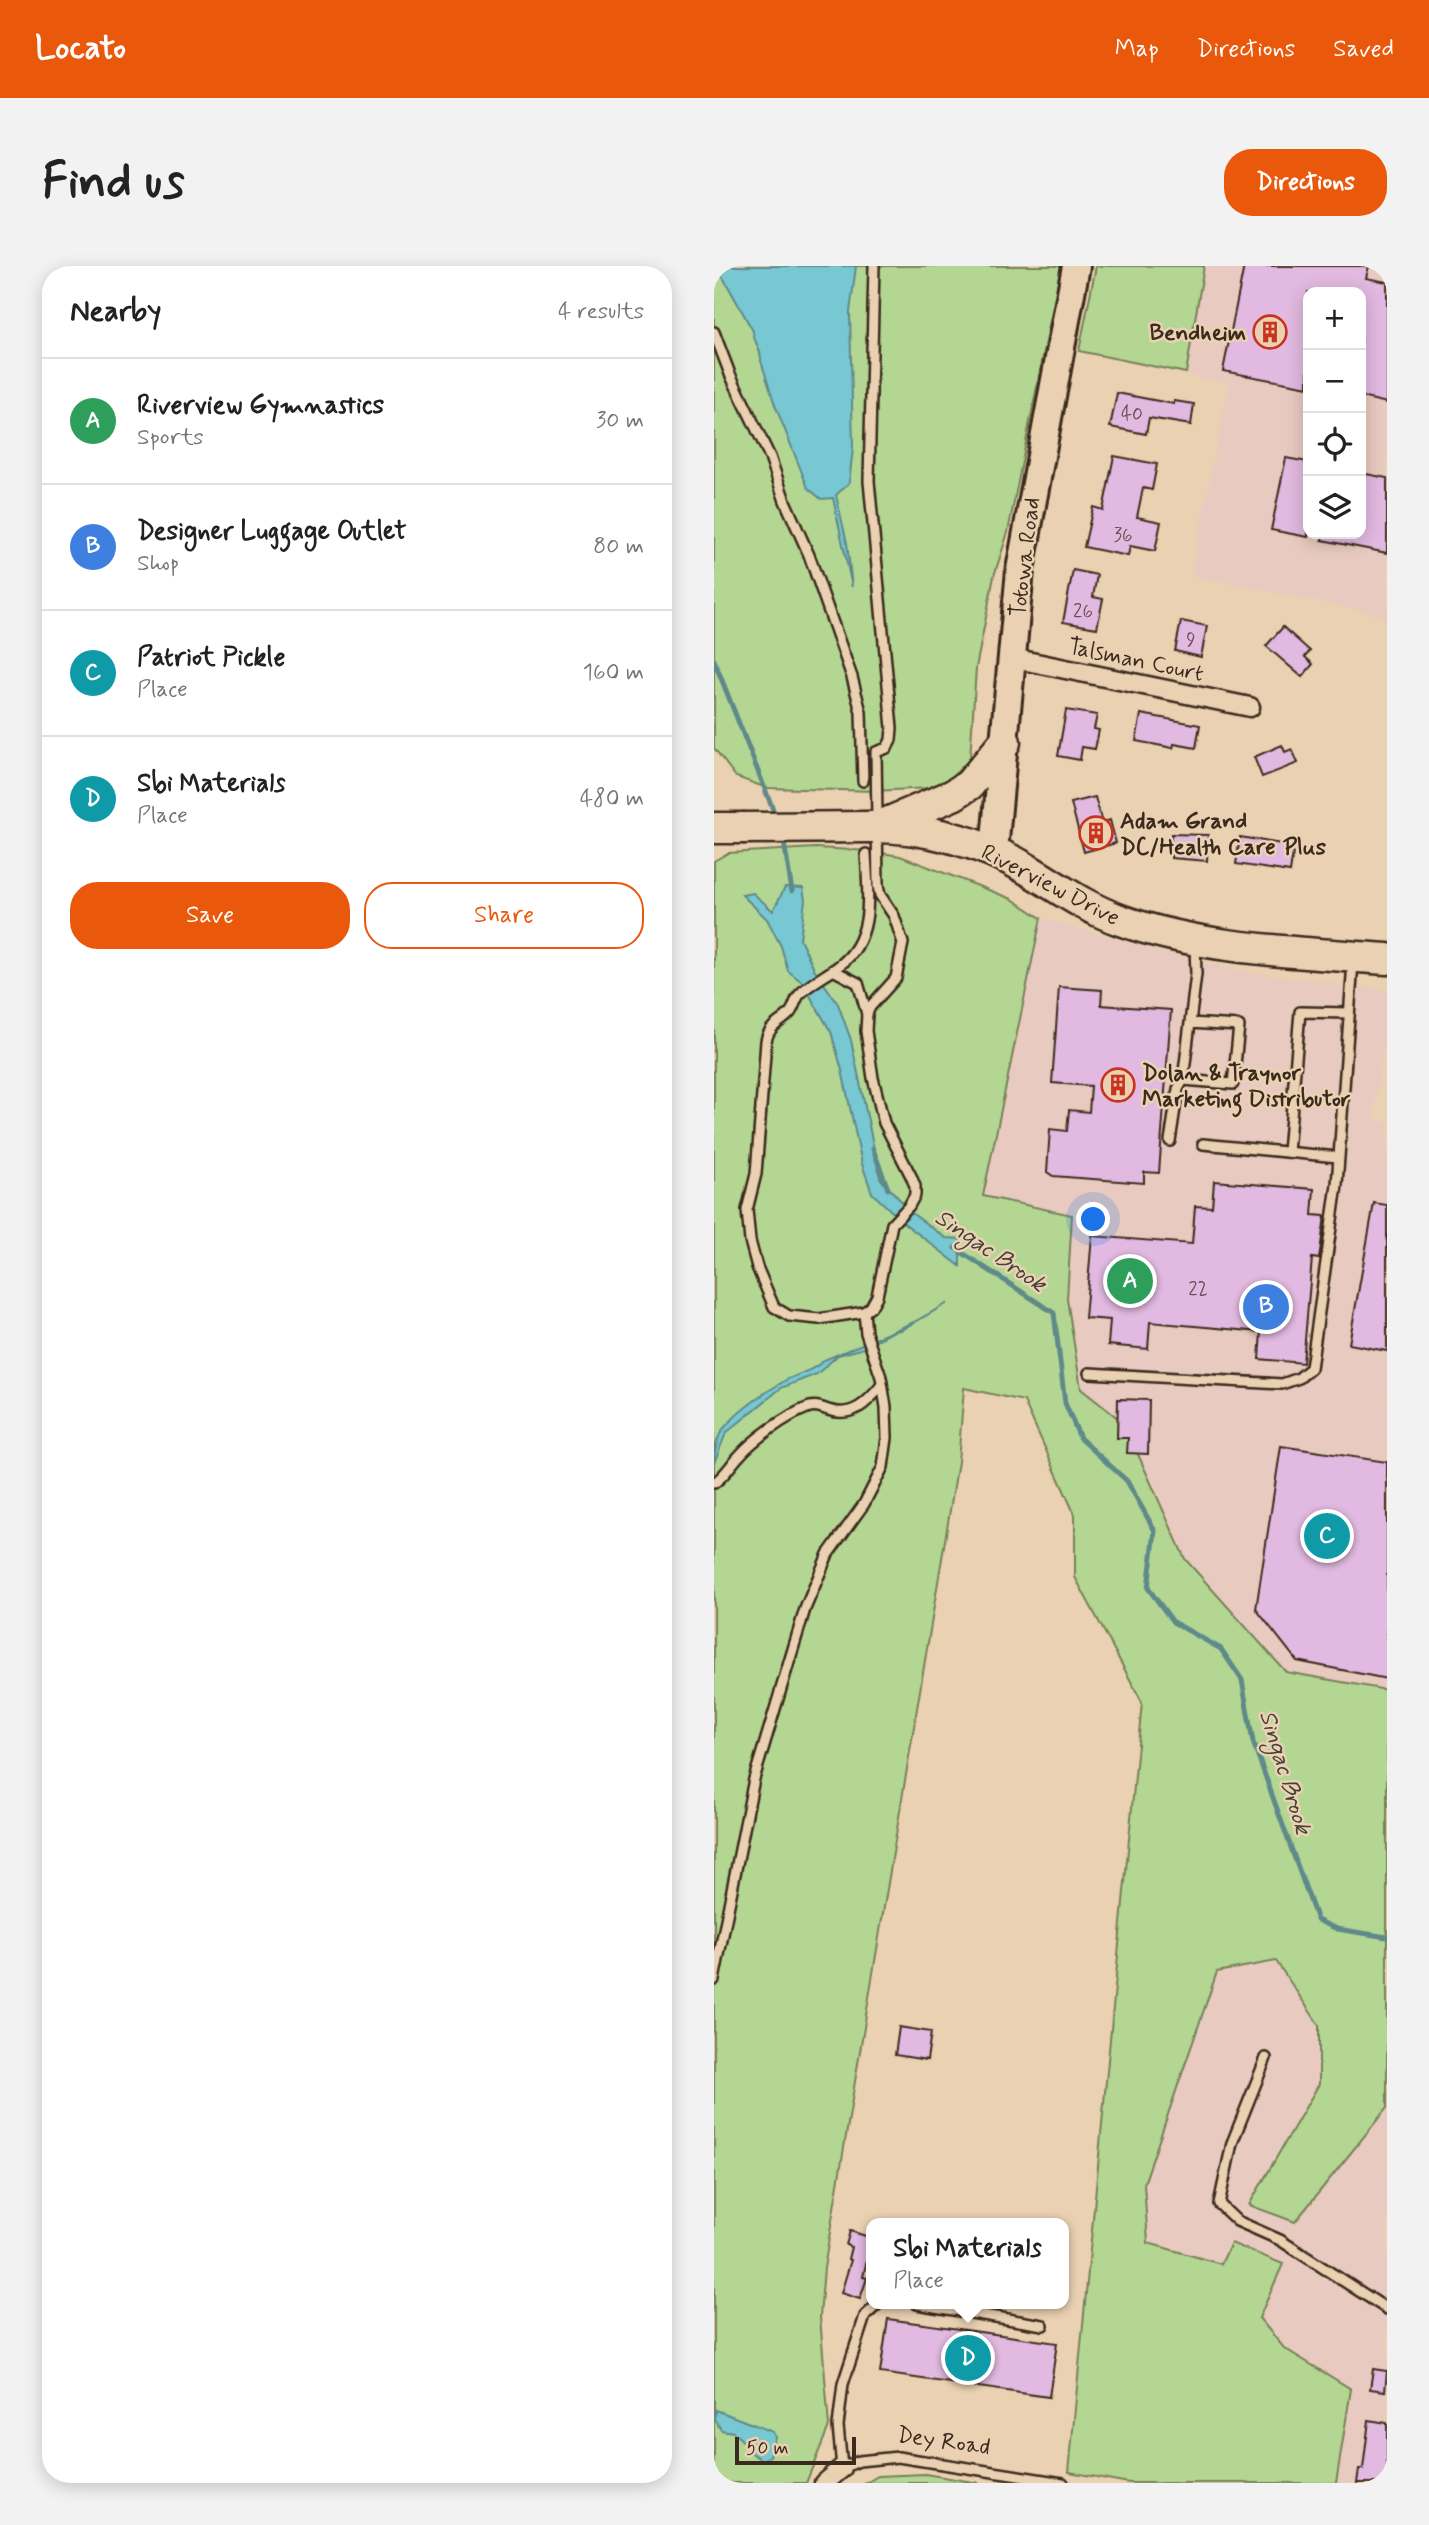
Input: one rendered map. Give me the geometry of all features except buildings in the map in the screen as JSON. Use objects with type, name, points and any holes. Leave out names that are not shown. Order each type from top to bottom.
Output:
[{"type":"main road","name":"Totowa Road","points":[[994,851],[1020,570],[1076,266]]},
{"type":"main road","points":[[871,836],[969,785],[1005,742]]},
{"type":"main road","name":"Riverview Drive","points":[[728,828],[871,836],[941,836],[994,851],[1028,869],[1090,909],[1152,930],[1244,947],[1387,959]]},
{"type":"street","name":"Talsman Court","points":[[1012,659],[1250,707]]},
{"type":"street","name":"Dey Road","points":[[824,2483],[842,2468]]},
{"type":"lane","points":[[864,751],[876,752],[887,748],[892,728],[869,481],[874,266]]},
{"type":"lane","points":[[714,332],[809,555],[852,677],[861,712],[863,782]]},
{"type":"lane","points":[[830,972],[858,983],[867,1014],[869,1049],[884,1123],[915,1186],[913,1200],[892,1224],[877,1296],[871,1307],[863,1312],[819,1319],[796,1318],[774,1307],[765,1290],[750,1241],[747,1210],[756,1174],[767,1036],[770,1028],[793,1010],[799,994],[853,955],[859,945],[866,915],[876,752]]},
{"type":"lane","points":[[867,1014],[895,978],[903,943],[894,916],[880,895],[871,836]]},
{"type":"lane","points":[[868,891],[880,895]]},
{"type":"lane","points":[[1170,1141],[1178,1089],[1183,1080],[1196,974],[1195,939]]},
{"type":"lane","points":[[1089,1373],[1282,1384],[1299,1378],[1311,1368],[1337,1185],[1354,956]]},
{"type":"lane","points":[[1288,1152],[1300,1012],[1349,1013]]},
{"type":"lane","points":[[1183,1080],[1233,1084],[1239,1026],[1190,1023]]},
{"type":"lane","points":[[1203,1144],[1338,1157]]},
{"type":"lane","points":[[714,1980],[754,1779],[805,1609],[828,1554],[871,1493],[883,1467],[888,1424],[882,1385],[866,1333],[863,1312]]},
{"type":"lane","points":[[714,1483],[740,1454],[801,1411],[815,1406],[845,1413],[861,1407],[882,1385]]},
{"type":"lane","points":[[1266,2058],[1231,2143],[1219,2204],[1237,2221],[1280,2240],[1387,2309]]},
{"type":"lane","points":[[842,2468],[838,2426],[843,2384],[865,2316],[873,2309]]},
{"type":"lane","points":[[947,2309],[1043,2325]]},
{"type":"lane","name":"Dey Road","points":[[842,2468],[859,2461],[898,2457],[1063,2483]]},
{"type":"shaded area","points":[[1096,266],[1387,266],[1387,622],[1378,614],[1191,575],[1229,383],[1079,351]]},
{"type":"shaded area","points":[[1041,918],[1247,972],[1387,991],[1387,1018],[1373,1121],[1387,1122],[1387,1690],[1286,1672],[1185,1559],[1124,1423],[1081,1389],[1067,1299],[1072,1215],[983,1196]]},
{"type":"shaded area","points":[[1276,1960],[1319,2025],[1319,2084],[1249,2205],[1295,2222],[1387,2108],[1387,2483],[1336,2483],[1351,2389],[1284,2348],[1259,2318],[1231,2243],[1221,2264],[1148,2243],[1144,2184],[1217,1972]]},
{"type":"green space","points":[[714,266],[1061,266],[1008,532],[994,576],[976,668],[970,759],[948,781],[929,788],[875,791],[767,788],[736,777],[714,748]]},
{"type":"green space","points":[[1096,266],[1204,266],[1186,373],[1079,351]]},
{"type":"green space","points":[[816,848],[870,851],[900,856],[1012,899],[1041,918],[983,1196],[1072,1215],[1067,1299],[1081,1389],[1124,1423],[1185,1559],[1286,1672],[1387,1690],[1387,2108],[1295,2222],[1249,2205],[1319,2084],[1319,2025],[1276,1961],[1217,1972],[1144,2184],[1148,2243],[1221,2264],[1231,2243],[1283,2264],[1259,2318],[1284,2348],[1351,2389],[1336,2483],[1129,2483],[1069,2472],[1142,1702],[1075,1577],[1075,1515],[1024,1401],[964,1388],[958,1462],[824,2268],[820,2317],[829,2426],[806,2483],[714,2483],[714,861],[728,853]]},
{"type":"green space","points":[[925,2474],[979,2483],[866,2483],[878,2476]]},
{"type":"water","points":[[714,266],[856,266],[850,312],[853,448],[849,483],[836,495],[847,543],[852,587],[833,498],[821,499],[808,488],[775,405],[753,331]]},
{"type":"water","points":[[785,887],[803,888],[805,900],[800,939],[814,969],[838,1004],[851,1040],[880,1178],[913,1214],[946,1238],[960,1239],[960,1266],[904,1223],[872,1193],[862,1164],[831,1032],[802,982],[788,971],[781,946],[767,919],[742,895],[753,893],[773,911]]},
{"type":"water","points":[[948,1303],[901,1330],[894,1331],[861,1349],[838,1355],[817,1374],[781,1388],[726,1433],[714,1463],[716,1444],[722,1430],[762,1395],[824,1360],[914,1322]]},
{"type":"water","points":[[716,2410],[773,2432],[775,2437],[770,2456],[763,2460],[750,2452],[746,2444],[733,2432],[721,2430],[715,2419]]},
{"type":"waterway","name":"Singac Brook","points":[[714,660],[776,817]]},
{"type":"waterway","name":"Singac Brook","points":[[783,836],[792,891]]},
{"type":"waterway","name":"Singac Brook","points":[[873,1149],[888,1189]]},
{"type":"waterway","name":"Singac Brook","points":[[955,1248],[1054,1313],[1065,1403],[1080,1438],[1127,1481],[1155,1531],[1148,1588],[1173,1622],[1221,1649],[1242,1680],[1253,1742],[1317,1920],[1337,1929],[1387,1937]]},
{"type":"place","name":"Bendheim","points":[[1270,332]]},
{"type":"place","name":"Adam Grand DC/Health Care Plus","points":[[1096,833]]},
{"type":"place","name":"Dolan & Traynor Marketing Distributor","points":[[1118,1085]]},
{"type":"place","name":"Riverview Gymnastics","points":[[1130,1281]]},
{"type":"place","name":"Designer Luggage Outlet","points":[[1266,1307]]},
{"type":"place","name":"Patriot Pickle","points":[[1327,1536]]},
{"type":"place","name":"Sbi Materials","points":[[968,2358]]}]
